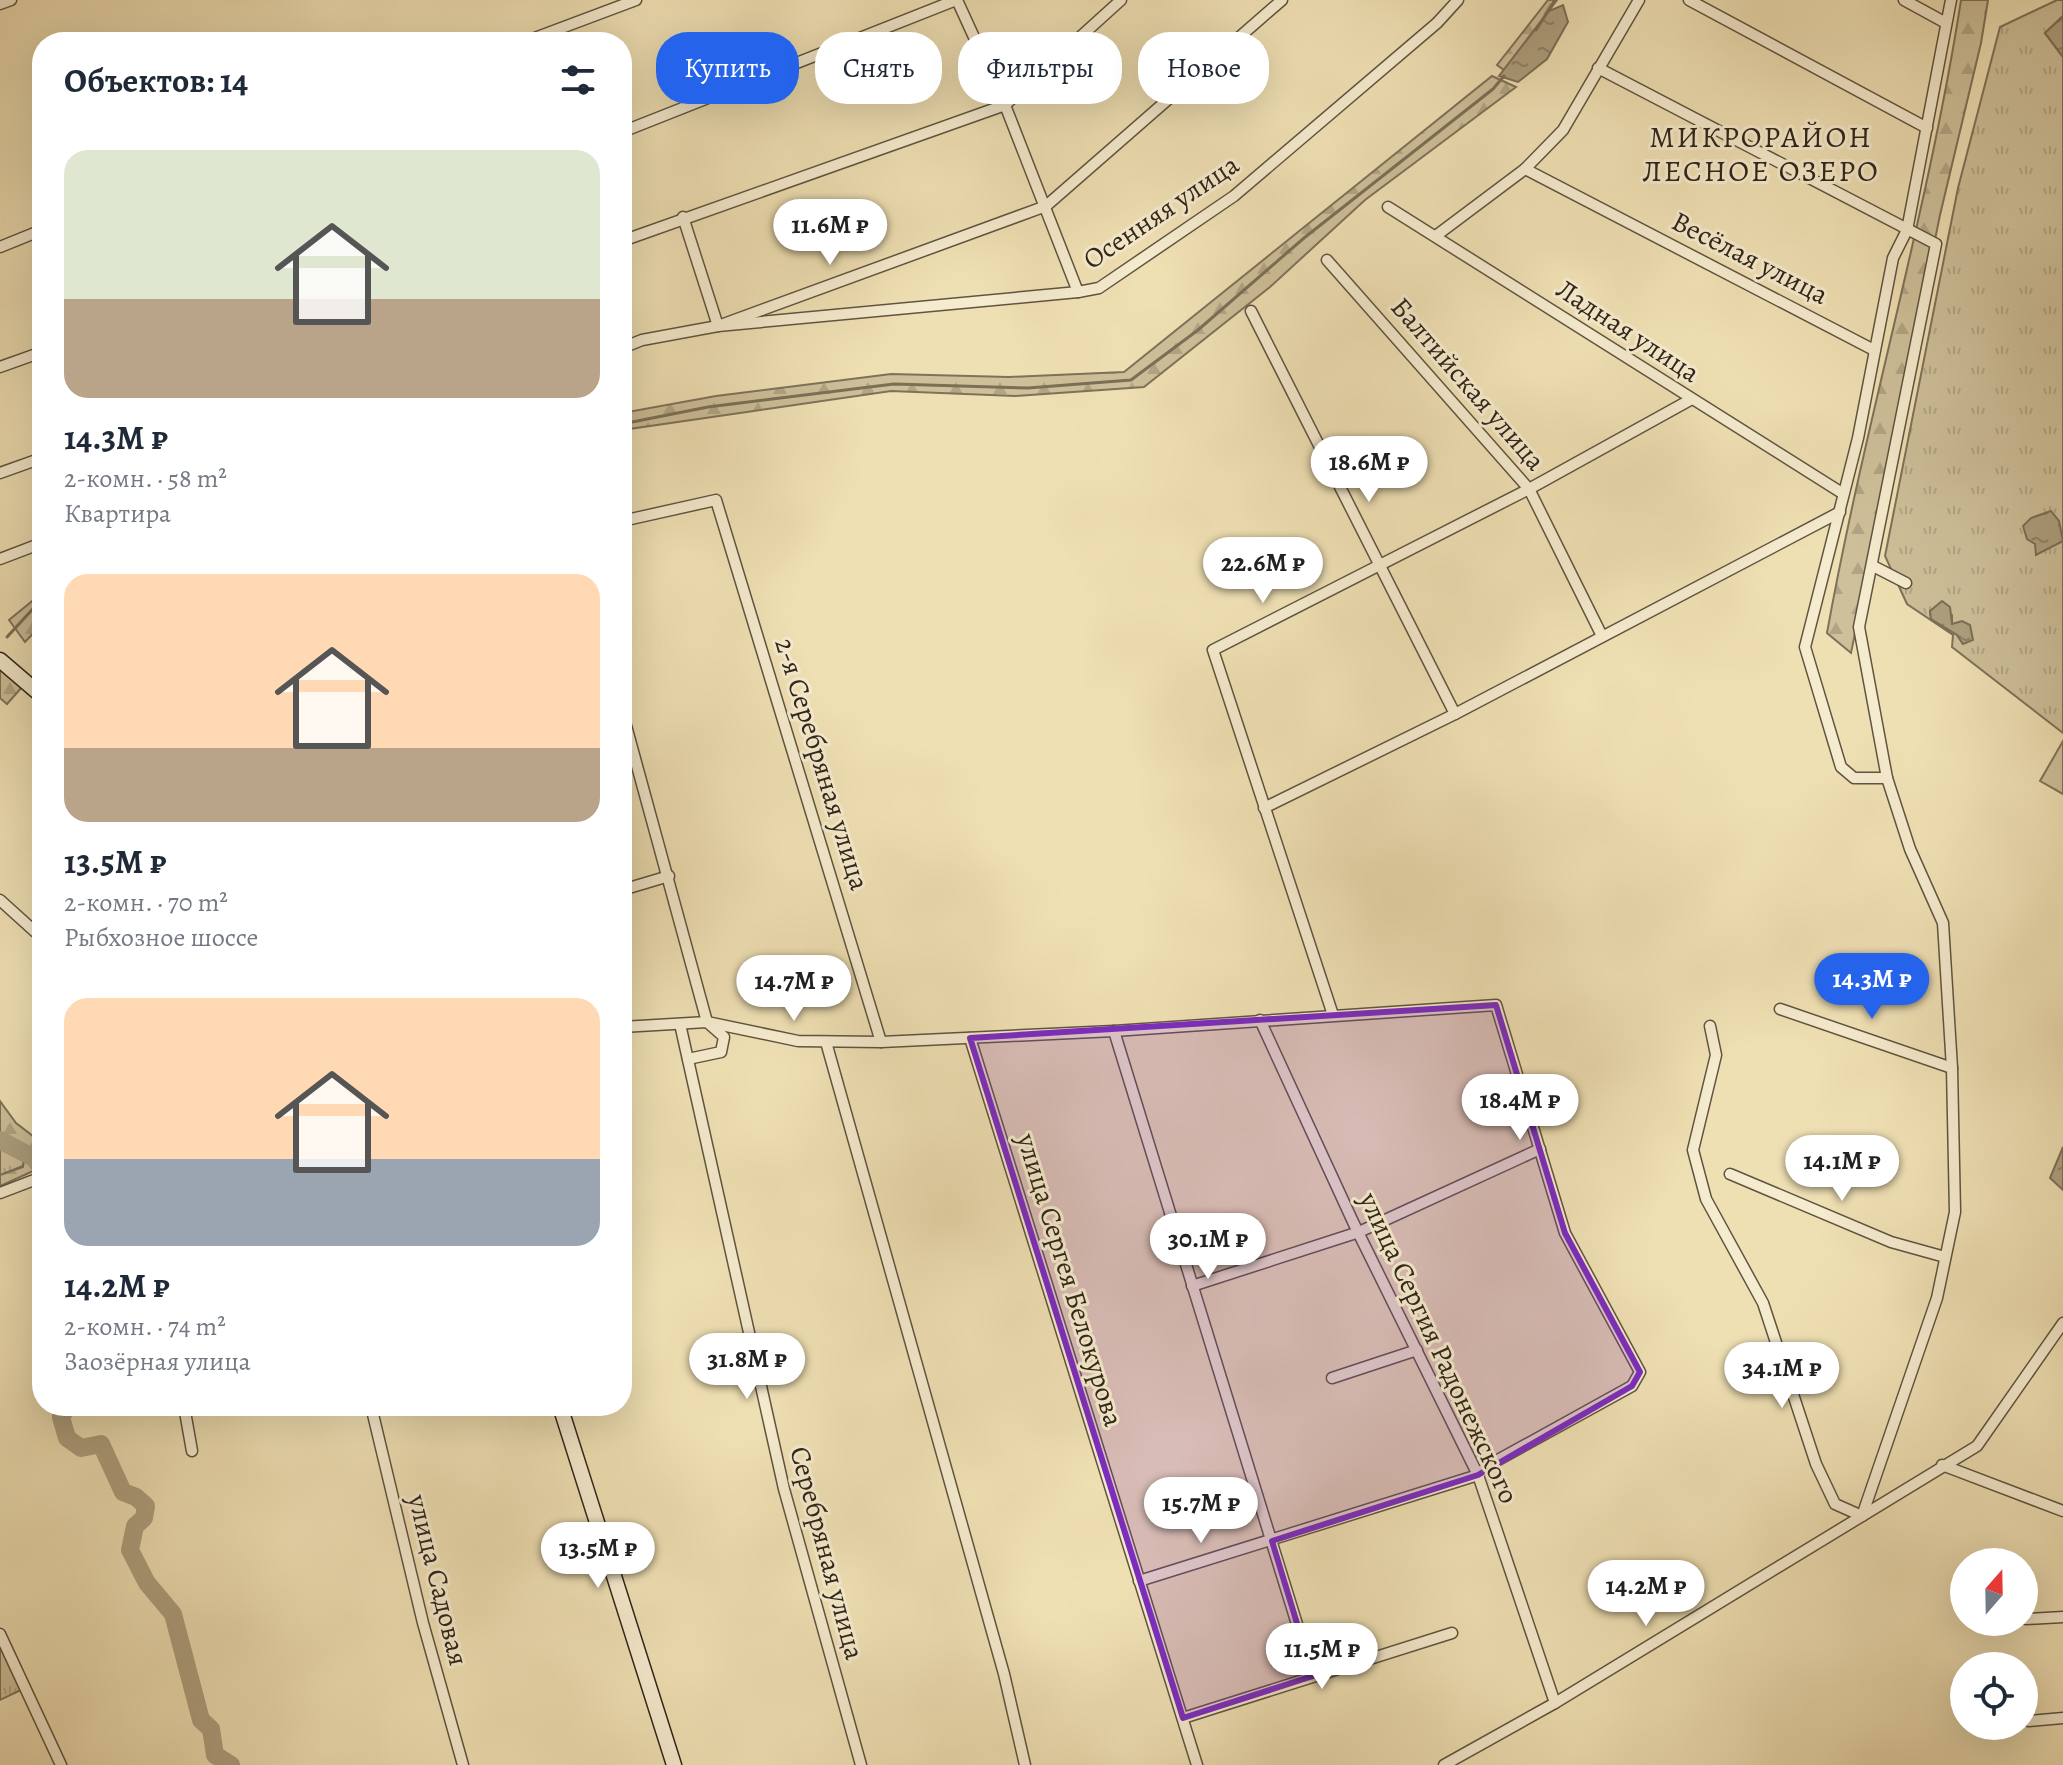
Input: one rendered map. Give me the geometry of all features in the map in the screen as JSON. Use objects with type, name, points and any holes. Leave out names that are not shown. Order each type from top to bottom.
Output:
[{"type":"street","points":[[0,4],[11,0]]},
{"type":"street","points":[[551,32],[636,0]]},
{"type":"street","points":[[632,128],[956,0]]},
{"type":"street","name":"Осенняя улица","points":[[956,0],[1005,105],[1078,292],[1109,282],[1234,196],[1437,23],[1458,0]]},
{"type":"street","points":[[632,237],[1005,105],[1121,0]]},
{"type":"street","points":[[718,326],[1046,206],[1282,0]]},
{"type":"street","points":[[1437,235],[1525,169],[1563,130],[1639,0]]},
{"type":"street","points":[[1689,0],[1927,128]]},
{"type":"street","points":[[1904,0],[1946,23]]},
{"type":"street","points":[[1887,778],[1854,778],[1841,767],[1805,647],[1858,438],[1872,349],[1893,258],[1907,230],[1951,0]]},
{"type":"street","points":[[1598,68],[1936,244],[1859,627],[1887,778],[1910,849],[1943,923],[1952,1068],[1955,1212],[1937,1298],[1862,1516]]},
{"type":"street","name":"Весёлая улица","points":[[1525,169],[1872,349]]},
{"type":"street","name":"Ладная улица","points":[[1388,207],[1437,235],[1690,400],[1842,493]]},
{"type":"street","points":[[683,217],[718,326]]},
{"type":"street","points":[[0,247],[32,234]]},
{"type":"street","name":"Балтийская улица","points":[[1327,260],[1529,489],[1602,636]]},
{"type":"street","points":[[632,344],[718,326],[1078,292]]},
{"type":"street","points":[[1251,311],[1455,714]]},
{"type":"street","points":[[0,367],[32,356]]},
{"type":"street","points":[[1333,1015],[1213,650],[1529,489],[1690,400]]},
{"type":"street","points":[[0,473],[32,462]]},
{"type":"street","name":"2-я Серебряная улица","points":[[632,519],[716,500],[881,1042]]},
{"type":"street","points":[[1264,808],[1455,714],[1840,512]]},
{"type":"street","points":[[0,559],[32,547]]},
{"type":"street","points":[[1873,566],[1906,583]]},
{"type":"street","points":[[0,660],[32,687]]},
{"type":"street","points":[[632,746],[707,1022],[724,1037],[721,1052],[688,1059]]},
{"type":"street","points":[[632,887],[669,876]]},
{"type":"street","points":[[0,900],[32,929]]},
{"type":"street","points":[[632,1026],[707,1022],[798,1041],[881,1042],[1114,1031],[1496,1005],[1565,1233],[1640,1372],[1632,1386],[1487,1466],[1478,1475],[1139,1581]]},
{"type":"street","points":[[1780,1009],[1952,1068]]},
{"type":"street","name":"улица Сергия Радонежского","points":[[1260,1020],[1478,1475],[1555,1703]]},
{"type":"street","name":"Серебряная улица","points":[[680,1024],[784,1489],[861,1765]]},
{"type":"street","points":[[1710,1026],[1716,1055],[1693,1150],[1706,1199],[1763,1303],[1816,1464],[1835,1504],[1862,1516]]},
{"type":"street","points":[[1114,1031],[1313,1676]]},
{"type":"street","name":"улица Сергея Белокурова","points":[[970,1038],[1197,1765]]},
{"type":"street","points":[[826,1042],[1004,1674],[1025,1765]]},
{"type":"street","points":[[1192,1286],[1359,1232],[1540,1149]]},
{"type":"street","points":[[1730,1174],[1891,1242],[1945,1257]]},
{"type":"street","points":[[0,1193],[32,1181]]},
{"type":"street","points":[[1444,1765],[1555,1703],[1977,1446],[2063,1323]]},
{"type":"street","points":[[1332,1378],[1417,1350]]},
{"type":"street","points":[[186,1416],[192,1451]]},
{"type":"street","name":"улица Садовая","points":[[373,1416],[423,1623],[463,1765]]},
{"type":"street","points":[[563,1416],[674,1765]]},
{"type":"street","points":[[1942,1465],[2063,1511]]},
{"type":"street","points":[[2038,1618],[2063,1617]]},
{"type":"street","points":[[1183,1718],[1452,1633]]},
{"type":"street","points":[[0,1634],[61,1765]]},
{"type":"street","points":[[2038,1720],[2063,1718]]},
{"type":"highlighted area","points":[[1496,1005],[1565,1233],[1640,1372],[1632,1386],[1478,1475],[1272,1541],[1313,1676],[1183,1718],[970,1038]]},
{"type":"green space","points":[[1548,0],[1557,0],[1504,70],[1497,65]]},
{"type":"green space","points":[[1961,0],[1988,0],[1981,43],[1940,215],[1851,653],[1827,633],[1859,475],[1931,159]]},
{"type":"green space","points":[[2063,0],[2063,16],[2045,33],[2063,57],[2063,733],[1952,647],[1953,635],[1907,604],[1885,556],[1958,188],[2000,27]],"holes":[[[1930,611],[1952,615],[1952,625],[1963,644],[1957,635],[1931,619]]]},
{"type":"green space","points":[[1492,76],[1516,87],[1365,200],[1270,287],[1144,387],[1015,396],[891,391],[632,429],[632,411],[716,396],[891,374],[1009,377],[1124,372]]},
{"type":"green space","points":[[32,601],[32,635],[25,642],[9,620]]},
{"type":"green space","points":[[0,669],[22,687],[7,704],[0,698]]},
{"type":"green space","points":[[2063,741],[2063,794],[2040,781]]},
{"type":"green space","points":[[0,1101],[16,1123],[32,1135],[32,1172],[0,1186],[0,1175],[23,1167],[24,1160],[0,1149]]},
{"type":"green space","points":[[0,1149],[24,1160],[23,1166],[0,1175]]},
{"type":"green space","points":[[0,1645],[21,1690],[0,1700]]},
{"type":"water","points":[[1563,5],[1568,22],[1547,59],[1518,82],[1499,76],[1549,11]]},
{"type":"water","points":[[2063,16],[2063,57],[2045,33]]},
{"type":"water","points":[[2051,511],[2059,521],[2063,541],[2036,555],[2035,544],[2027,539],[2023,526],[2031,518]]},
{"type":"water","points":[[1942,601],[1950,607],[1952,624],[1962,621],[1970,625],[1973,640],[1963,644],[1957,635],[1931,619],[1930,611]]},
{"type":"water","points":[[2063,1147],[2063,1190],[2050,1178]]},
{"type":"waterway","points":[[1536,30],[1555,0]]},
{"type":"waterway","points":[[632,422],[708,407],[894,384],[1028,388],[1131,380],[1198,330],[1304,238],[1493,89],[1504,76]]},
{"type":"waterway","points":[[7,637],[32,610]]},
{"type":"waterway","points":[[0,1140],[32,1157]]},
{"type":"waterway","points":[[62,1416],[67,1438],[81,1448],[101,1444],[123,1492],[136,1497],[146,1506],[144,1518],[135,1526],[130,1550],[147,1583],[173,1614],[201,1720],[211,1729],[215,1755],[231,1765]]},
{"type":"district","name":"МИКРОРАЙОН ЛЕСНОЕ ОЗЕРО","points":[[1761,154]]}]
